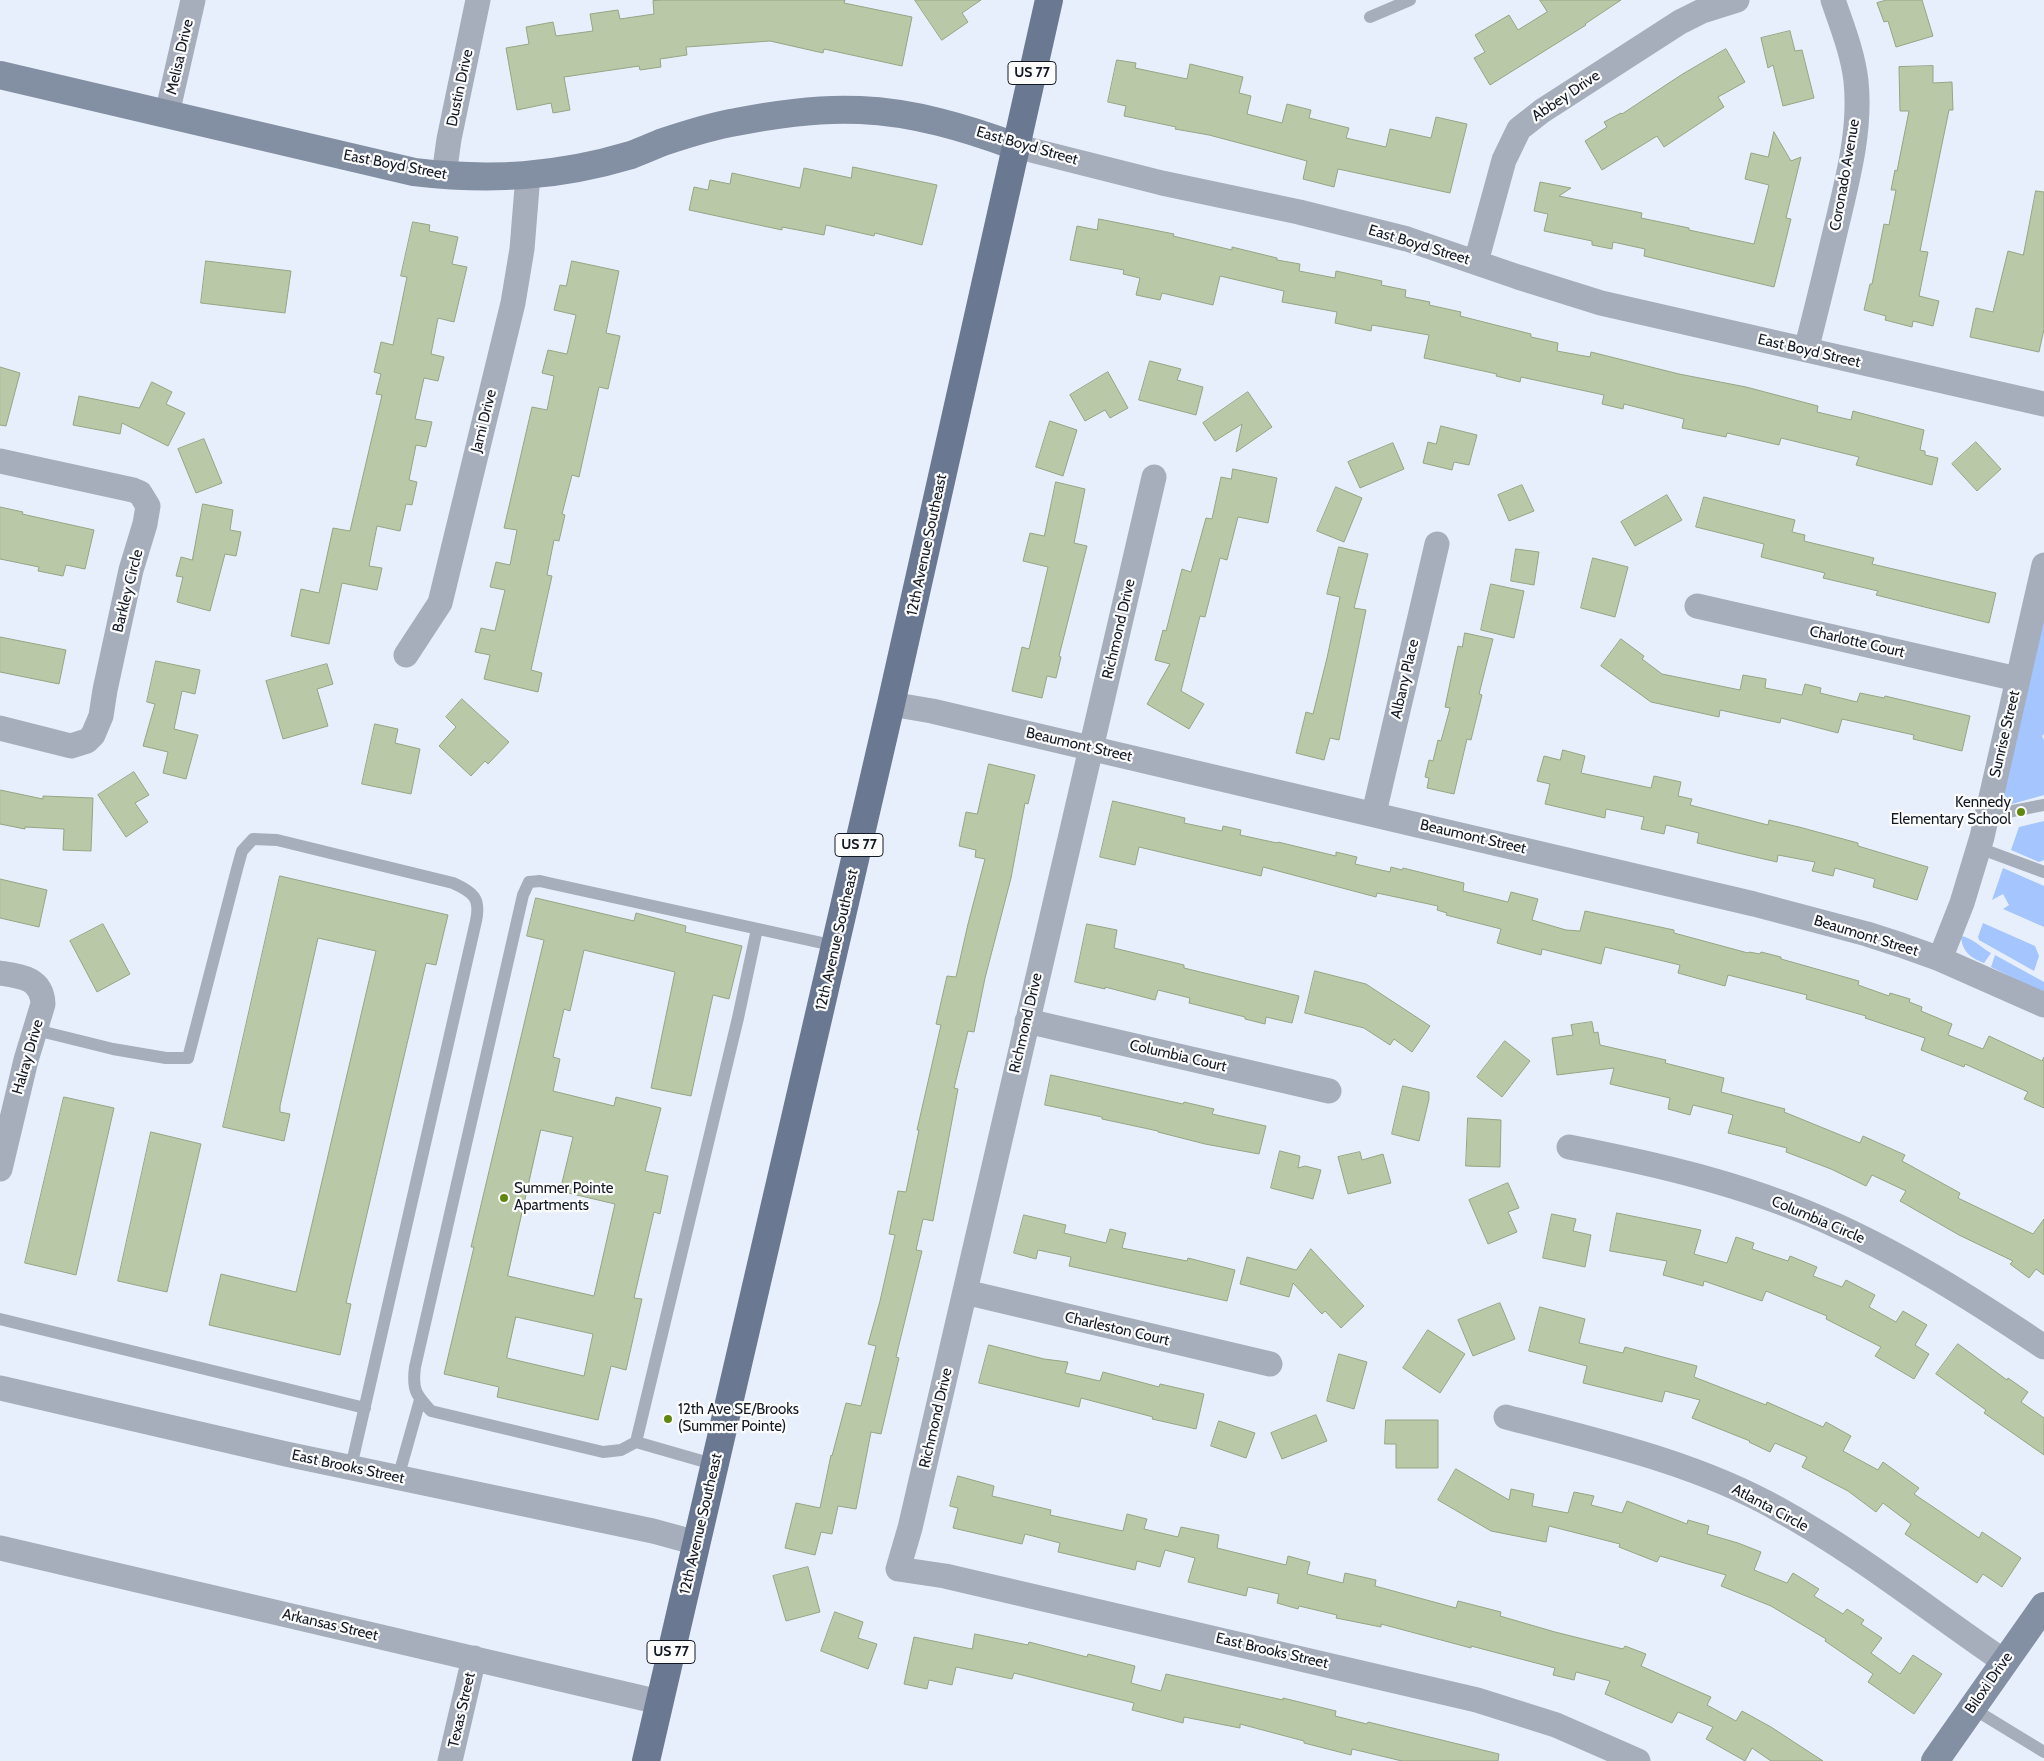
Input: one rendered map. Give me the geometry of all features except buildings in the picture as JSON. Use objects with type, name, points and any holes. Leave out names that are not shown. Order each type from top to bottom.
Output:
[{"type":"main road","name":"12th Avenue Southeast","points":[[646,1761],[836,946],[1049,0]]},
{"type":"street","name":"Melisa Drive","points":[[167,114],[193,0]]},
{"type":"street","name":"Dustin Drive","points":[[444,175],[449,139],[478,0]]},
{"type":"street","name":"Abbey Drive","points":[[1476,262],[1504,160],[1519,130],[1536,116],[1680,22],[1702,11],[1737,0]]},
{"type":"street","name":"Coronado Avenue","points":[[1806,350],[1846,185],[1857,111],[1856,81],[1852,57],[1833,0]]},
{"type":"street","name":"East Boyd Street","points":[[0,75],[414,172],[483,178],[560,172],[598,164],[697,132],[736,122],[819,110],[861,110],[908,116],[969,130],[1015,146],[1407,239],[1600,303],[2044,404]]},
{"type":"street","name":"Jami Drive","points":[[406,655],[440,603],[513,303],[523,240],[528,175]]},
{"type":"street","name":"Barkley Circle","points":[[0,461],[133,490],[140,493],[148,506],[145,524],[131,570],[101,716],[92,735],[87,741],[71,746],[56,744],[0,728]]},
{"type":"street","name":"Richmond Drive","points":[[898,1569],[910,1528],[1027,1021],[1084,785],[1154,476]]},
{"type":"street","name":"Albany Place","points":[[1374,814],[1437,544]]},
{"type":"street","name":"Sunrise Street","points":[[1940,959],[1962,903],[1979,848],[2017,679],[2043,575]]},
{"type":"street","name":"Charlotte Court","points":[[1697,606],[2017,679]]},
{"type":"street","name":"Beaumont Street","points":[[891,704],[932,711],[1754,904],[1867,934],[1940,959],[2044,1005]]},
{"type":"street","name":"Halray Drive","points":[[0,973],[24,977],[39,986],[43,994],[43,1004],[26,1060],[0,1169]]},
{"type":"street","name":"Columbia Court","points":[[1027,1021],[1330,1091]]},
{"type":"street","name":"Columbia Circle","points":[[1569,1147],[1626,1158],[1736,1187],[1824,1220],[1874,1244],[1950,1285],[2044,1347]]},
{"type":"street","name":"Charleston Court","points":[[965,1292],[1270,1364]]},
{"type":"street","name":"East Brooks Street","points":[[0,1388],[398,1478],[653,1531],[697,1543]]},
{"type":"street","name":"Atlanta Circle","points":[[1506,1417],[1657,1458],[1734,1488],[1778,1508],[1837,1545],[2004,1662]]},
{"type":"street","name":"Arkansas Street","points":[[0,1548],[659,1702]]},
{"type":"street","name":"East Brooks Street","points":[[898,1569],[945,1576],[1477,1700],[1556,1725],[1638,1761]]},
{"type":"street","name":"Biloxi Drive","points":[[1935,1761],[2044,1606]]},
{"type":"street","name":"Texas Street","points":[[450,1761],[474,1658]]},
{"type":"lane","points":[[1370,17],[1410,0]]},
{"type":"lane","points":[[1987,816],[2044,805]]},
{"type":"lane","points":[[36,1030],[113,1049],[166,1058],[188,1058],[242,851],[253,840],[277,840],[453,883],[469,890],[476,899],[478,910],[476,921],[351,1467]]},
{"type":"lane","points":[[1979,848],[2044,872]]},
{"type":"lane","points":[[716,1465],[636,1442],[622,1450],[604,1452],[431,1411],[420,1400],[413,1384],[415,1367],[523,894],[529,882],[540,881],[836,946]]},
{"type":"lane","points":[[636,1442],[757,929]]},
{"type":"lane","points":[[0,1319],[364,1408]]},
{"type":"lane","points":[[398,1478],[420,1400]]},
{"type":"lane","points":[[1972,1708],[2044,1752]]},
{"type":"shaded area","points":[[2044,618],[2044,734],[2042,736],[2044,740],[2044,795],[2008,804],[2003,795]]},
{"type":"shaded area","points":[[2044,821],[2044,860],[2039,862],[2011,850],[2019,827]]},
{"type":"shaded area","points":[[2003,868],[2044,886],[2044,927],[2003,909],[2009,905],[2003,894],[1992,900]]},
{"type":"shaded area","points":[[1983,923],[2035,946],[2039,956],[2034,971],[1979,940],[1978,937]]},
{"type":"shaded area","points":[[1961,936],[1973,941],[1991,953],[1984,963],[1968,954],[1963,946]]},
{"type":"shaded area","points":[[1995,955],[2044,982],[2044,993],[1991,967]]},
{"type":"place","name":"Kennedy Elementary School","points":[[2021,812]]},
{"type":"place","name":"Summer Pointe Apartments","points":[[504,1198]]},
{"type":"place","name":"12th Ave SE/Brooks (Summer Pointe)","points":[[668,1419]]}]
